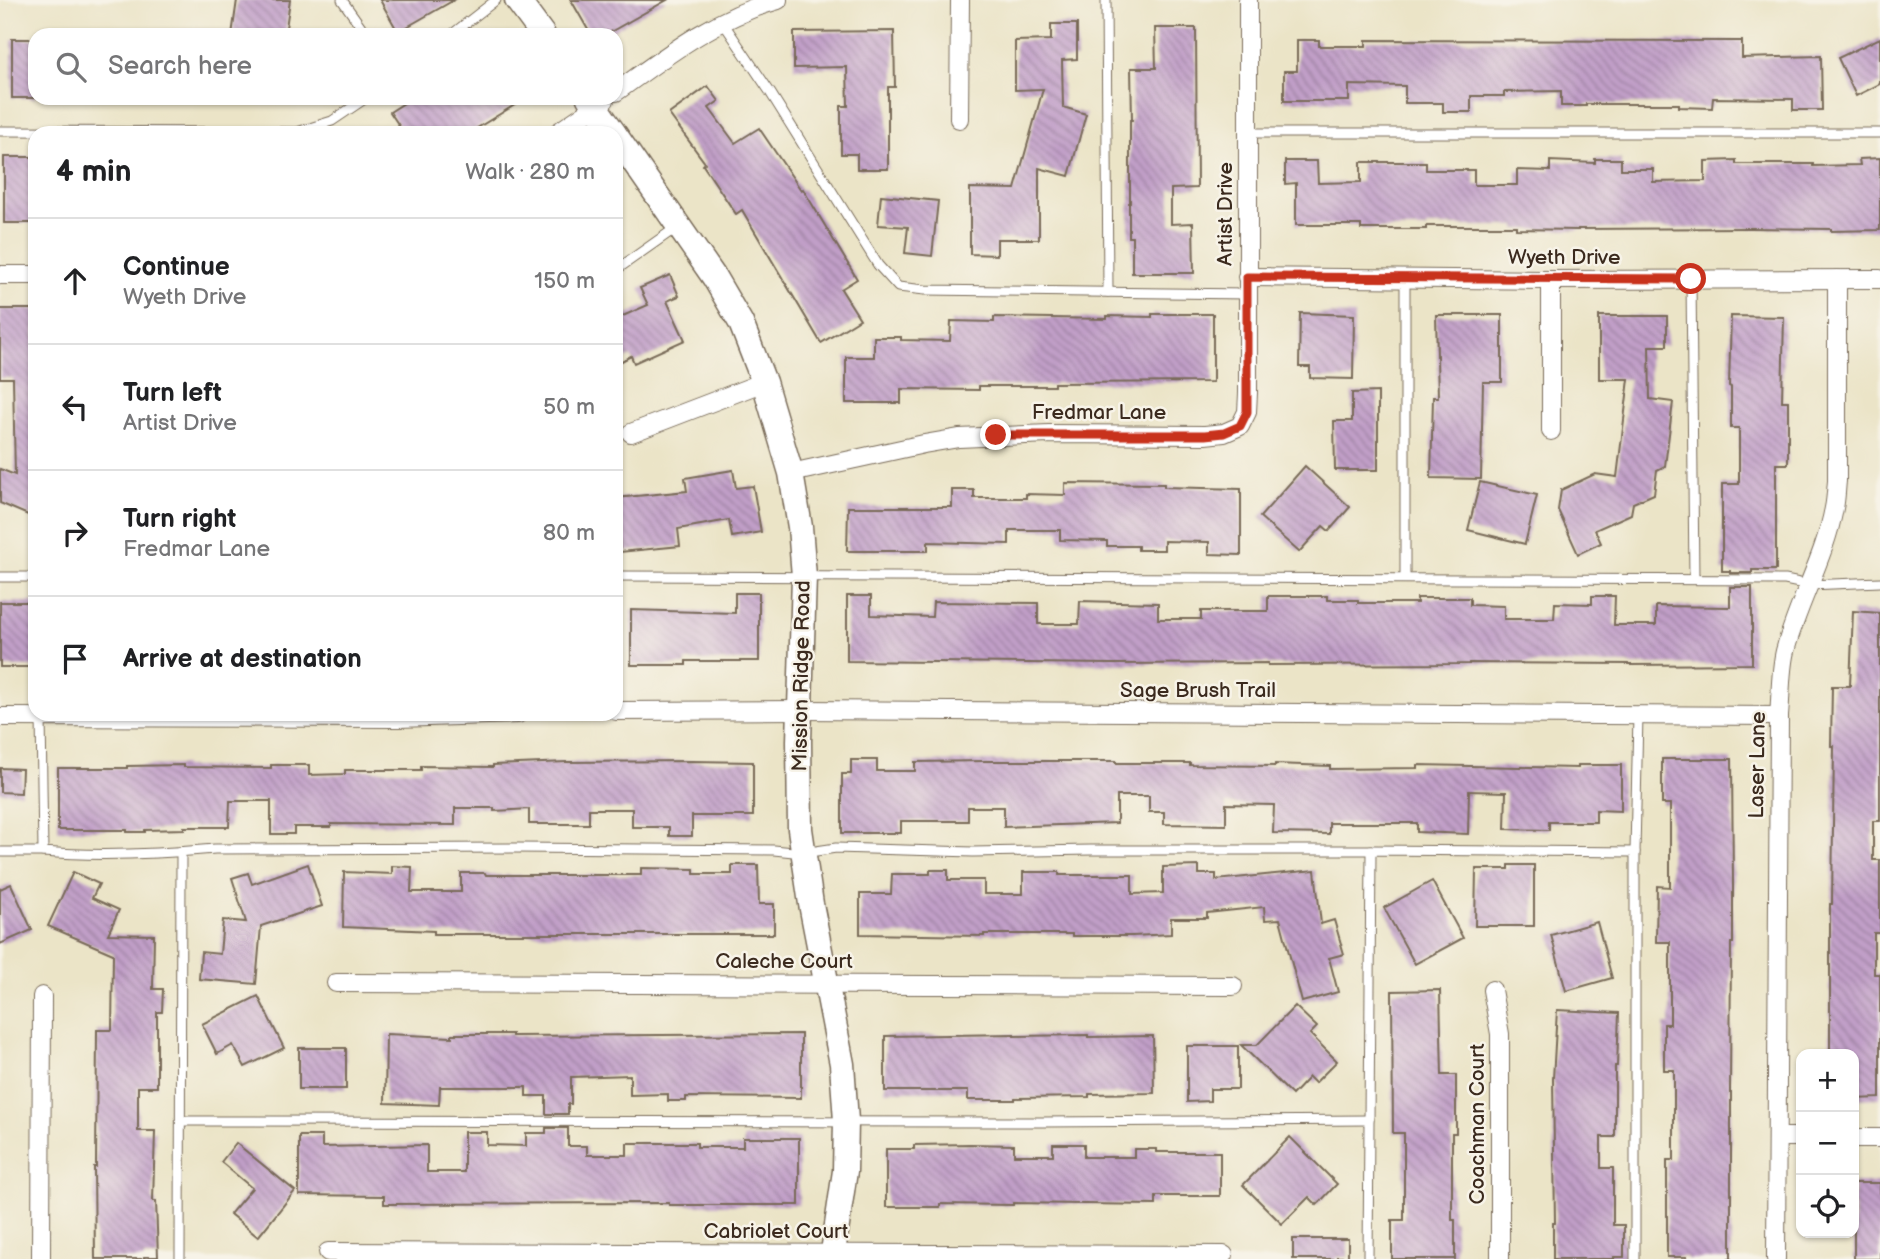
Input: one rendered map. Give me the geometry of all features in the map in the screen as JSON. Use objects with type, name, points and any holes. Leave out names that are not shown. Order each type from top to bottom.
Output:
[{"type":"street","points":[[517,0],[538,28]]},
{"type":"street","points":[[623,87],[678,46],[722,21],[778,0]]},
{"type":"street","points":[[959,119],[960,0]]},
{"type":"street","name":"Artist Drive","points":[[1240,426],[1247,412],[1248,0]]},
{"type":"street","points":[[566,126],[592,105]]},
{"type":"street","name":"Mission Ridge Road","points":[[599,105],[611,126]]},
{"type":"street","name":"Mission Ridge Road","points":[[623,146],[714,277],[741,323],[764,383],[791,473],[800,527],[804,576],[799,741],[799,801],[803,853],[842,1064],[846,1121],[845,1171],[833,1256]]},
{"type":"street","points":[[0,275],[28,275]]},
{"type":"street","name":"Wyeth Drive","points":[[1247,286],[1405,279],[1880,279]]},
{"type":"street","name":"Laser Lane","points":[[1776,1259],[1779,716],[1785,653],[1827,537],[1835,507],[1837,279]]},
{"type":"street","points":[[1551,431],[1552,280]]},
{"type":"street","points":[[631,433],[764,383]]},
{"type":"street","name":"Fredmar Lane","points":[[791,473],[960,438],[1049,434],[1205,435],[1224,433],[1240,426]]},
{"type":"street","name":"Sage Brush Trail","points":[[623,711],[1779,716]]},
{"type":"street","points":[[0,717],[28,717]]},
{"type":"street","name":"Caleche Court","points":[[336,983],[1233,986]]},
{"type":"street","name":"Coachman Court","points":[[1492,990],[1500,1034],[1500,1259]]},
{"type":"street","points":[[41,1259],[42,996]]},
{"type":"street","points":[[1777,1137],[1796,1137]]},
{"type":"street","points":[[1859,1138],[1880,1138]]},
{"type":"street","name":"Cabriolet Court","points":[[328,1252],[833,1256],[1224,1255]]},
{"type":"lane","points":[[342,0],[362,28]]},
{"type":"lane","points":[[460,28],[496,0]]},
{"type":"lane","points":[[1107,0],[1108,292]]},
{"type":"lane","points":[[722,21],[770,92],[878,265],[898,287],[925,290],[1108,292],[1247,286]]},
{"type":"lane","points":[[316,126],[332,121],[356,105]]},
{"type":"lane","points":[[0,131],[28,131]]},
{"type":"lane","points":[[1248,132],[1880,133]]},
{"type":"lane","points":[[623,265],[678,226]]},
{"type":"lane","points":[[1405,279],[1405,578]]},
{"type":"lane","points":[[1691,279],[1695,579]]},
{"type":"lane","points":[[623,576],[1695,579],[1785,580],[1808,585],[1880,582]]},
{"type":"lane","points":[[0,577],[28,577]]},
{"type":"lane","points":[[1635,1259],[1635,852],[1638,715]]},
{"type":"lane","points":[[41,721],[43,852]]},
{"type":"lane","points":[[0,852],[119,855],[215,849],[571,848],[774,850],[803,853],[836,848],[973,852],[1635,852]]},
{"type":"lane","points":[[1368,1259],[1371,850]]},
{"type":"lane","points":[[180,1259],[181,852]]},
{"type":"lane","points":[[181,1121],[1369,1120]]},
{"type":"building","points":[[237,0],[290,0],[286,28],[233,28]]},
{"type":"building","points":[[380,0],[454,0],[405,28],[396,28]]},
{"type":"building","points":[[571,0],[667,0],[617,28],[587,28]]},
{"type":"building","points":[[1051,24],[1077,24],[1077,59],[1062,60],[1063,107],[1086,114],[1069,176],[1039,168],[1039,239],[997,239],[997,255],[970,254],[970,188],[1015,189],[1043,89],[1015,90],[1015,41],[1051,40]]},
{"type":"building","points":[[1155,28],[1196,28],[1197,188],[1171,189],[1171,224],[1193,223],[1194,273],[1132,273],[1132,237],[1129,237],[1131,68],[1156,68]]},
{"type":"building","points":[[894,31],[895,87],[888,87],[888,169],[857,169],[857,154],[841,154],[841,106],[848,106],[847,67],[794,68],[794,32]]},
{"type":"building","points":[[1880,38],[1880,84],[1856,96],[1838,58]]},
{"type":"building","points":[[12,39],[28,39],[28,98],[12,98]]},
{"type":"building","points":[[1297,40],[1319,40],[1319,46],[1366,46],[1366,40],[1742,41],[1742,58],[1821,56],[1822,110],[1793,110],[1793,99],[1713,98],[1712,108],[1679,107],[1679,104],[1561,106],[1561,91],[1504,92],[1504,96],[1471,96],[1471,112],[1443,112],[1443,103],[1405,103],[1405,86],[1349,85],[1349,101],[1284,101],[1284,71],[1297,71]]},
{"type":"building","points":[[708,86],[719,101],[709,108],[735,143],[759,128],[801,190],[803,189],[857,279],[841,289],[860,319],[821,343],[742,210],[736,214],[703,165],[705,163],[669,114]]},
{"type":"building","points":[[401,105],[515,105],[480,126],[399,126],[390,112]]},
{"type":"building","points":[[4,157],[28,157],[28,223],[4,223]]},
{"type":"building","points":[[1880,158],[1880,230],[1578,230],[1516,229],[1516,226],[1361,229],[1361,225],[1296,225],[1296,183],[1285,184],[1285,161],[1317,161],[1318,183],[1361,182],[1361,162],[1426,162],[1426,170],[1474,170],[1474,185],[1517,185],[1517,170],[1550,171],[1550,161],[1595,163],[1595,159],[1621,159],[1621,169],[1653,169],[1653,182],[1705,181],[1705,161],[1736,160],[1736,164],[1813,166],[1860,165],[1859,159]]},
{"type":"building","points":[[881,195],[938,201],[932,256],[905,253],[908,227],[878,225]]},
{"type":"building","points":[[670,275],[679,296],[667,301],[685,340],[634,363],[631,356],[623,360],[623,316],[648,305],[640,288]]},
{"type":"building","points":[[0,309],[28,309],[28,515],[0,503],[0,469],[15,475],[13,378],[0,378]]},
{"type":"building","points":[[1300,313],[1354,315],[1353,379],[1310,378],[1310,367],[1299,367]]},
{"type":"building","points":[[1152,314],[1213,314],[1213,382],[1054,383],[1054,386],[979,386],[979,390],[901,389],[901,403],[846,403],[846,357],[874,357],[874,337],[950,341],[951,321],[994,322],[994,317],[1107,319],[1107,316],[1152,317]]},
{"type":"building","points":[[1436,315],[1502,315],[1502,382],[1483,382],[1481,479],[1431,478],[1433,397],[1438,397]]},
{"type":"building","points":[[1599,316],[1667,316],[1667,346],[1649,346],[1650,399],[1673,402],[1665,466],[1657,470],[1654,494],[1633,503],[1631,514],[1595,530],[1601,543],[1578,554],[1558,510],[1561,490],[1595,474],[1617,477],[1629,379],[1599,379]]},
{"type":"building","points":[[1731,316],[1784,317],[1782,401],[1788,401],[1788,464],[1776,464],[1776,570],[1752,570],[1752,573],[1722,571],[1722,484],[1739,484],[1739,428],[1731,428],[1729,386]]},
{"type":"building","points":[[1378,392],[1378,470],[1335,470],[1334,421],[1352,421],[1352,393]]},
{"type":"building","points":[[1305,466],[1350,507],[1329,531],[1323,526],[1299,552],[1260,517]]},
{"type":"building","points":[[733,470],[736,488],[753,486],[761,532],[732,537],[729,520],[678,529],[680,546],[623,552],[623,497],[687,491],[685,478]]},
{"type":"building","points":[[1480,482],[1537,495],[1525,544],[1468,530]]},
{"type":"building","points":[[1065,483],[1164,484],[1164,487],[1241,489],[1241,555],[1209,554],[1209,542],[1164,541],[1164,550],[1138,550],[1138,546],[1107,546],[1107,541],[1060,540],[1060,530],[1009,530],[1009,544],[928,542],[928,551],[847,551],[848,507],[952,507],[952,490],[974,490],[974,498],[1026,498],[1026,494],[1065,495]]},
{"type":"building","points":[[1730,587],[1752,587],[1752,664],[1268,665],[847,661],[847,596],[871,596],[871,615],[932,617],[933,602],[1038,603],[1038,624],[1079,624],[1080,601],[1158,603],[1158,619],[1201,619],[1201,611],[1268,611],[1268,596],[1327,596],[1327,600],[1358,600],[1358,603],[1417,603],[1417,598],[1470,598],[1470,605],[1504,606],[1504,619],[1554,619],[1555,603],[1592,604],[1592,596],[1615,596],[1614,625],[1656,625],[1656,606],[1730,607]]},
{"type":"building","points":[[735,593],[759,593],[759,661],[686,661],[686,665],[631,665],[631,610],[735,613]]},
{"type":"building","points":[[0,602],[28,602],[28,667],[0,667]]},
{"type":"building","points":[[1853,611],[1880,613],[1880,821],[1873,821],[1873,860],[1880,860],[1880,933],[1874,933],[1874,974],[1880,974],[1880,1098],[1859,1099],[1859,1049],[1830,1049],[1834,746],[1831,746],[1832,686],[1850,686]]},
{"type":"building","points":[[1662,759],[1732,759],[1731,1259],[1667,1257],[1667,1160],[1674,1160],[1674,1070],[1664,1070],[1664,1024],[1670,1024],[1670,942],[1656,942],[1657,886],[1670,887],[1670,804],[1662,804]]},
{"type":"building","points":[[851,760],[877,760],[877,771],[915,771],[915,762],[986,761],[1275,764],[1330,766],[1330,769],[1418,768],[1418,765],[1578,768],[1578,765],[1621,765],[1621,811],[1596,810],[1596,822],[1549,822],[1549,830],[1505,829],[1506,792],[1469,791],[1468,834],[1417,832],[1417,823],[1329,823],[1329,834],[1273,833],[1274,805],[1226,804],[1226,825],[1164,824],[1164,812],[1149,812],[1149,796],[1117,796],[1117,823],[1004,827],[1004,807],[968,807],[968,821],[901,821],[901,833],[842,833],[842,774],[851,774]]},
{"type":"building","points":[[567,762],[753,762],[753,816],[692,816],[692,836],[669,836],[669,827],[632,827],[632,809],[589,809],[589,824],[529,824],[529,809],[494,811],[494,808],[455,808],[455,825],[331,824],[331,827],[294,827],[294,834],[271,834],[271,801],[230,801],[229,827],[184,827],[145,832],[58,830],[58,768],[184,765],[271,768],[271,765],[309,765],[309,775],[345,774],[345,770],[421,770],[421,766],[493,767]]},
{"type":"building","points":[[0,768],[22,769],[21,793],[0,792]]},
{"type":"building","points":[[308,864],[322,906],[261,926],[256,984],[199,979],[201,952],[220,954],[223,920],[246,922],[232,878],[248,873],[252,884]]},
{"type":"building","points":[[732,865],[758,865],[759,904],[774,904],[774,934],[434,934],[434,931],[343,927],[344,872],[392,874],[392,866],[412,867],[411,892],[461,892],[461,873],[641,875],[641,868],[694,869],[694,874],[732,874]]},
{"type":"building","points":[[1509,865],[1534,865],[1534,926],[1475,926],[1476,869],[1509,869]]},
{"type":"building","points":[[1199,866],[1199,874],[1216,874],[1216,880],[1315,870],[1321,924],[1334,920],[1344,954],[1329,958],[1338,992],[1302,1002],[1280,919],[1265,920],[1264,907],[1207,913],[1207,918],[1171,918],[1171,934],[860,934],[860,894],[891,894],[892,874],[930,874],[930,870],[948,870],[948,880],[984,880],[984,894],[1023,894],[1023,872],[1132,875],[1132,894],[1163,893],[1163,867]]},
{"type":"building","points":[[73,872],[99,884],[92,898],[119,910],[108,934],[154,935],[153,989],[163,989],[162,1012],[157,1012],[157,1087],[138,1087],[138,1131],[155,1131],[153,1201],[156,1201],[158,1257],[95,1259],[97,1030],[112,1030],[113,954],[48,926]]},
{"type":"building","points":[[1432,881],[1463,938],[1415,964],[1384,908]]},
{"type":"building","points":[[11,884],[32,930],[0,944],[0,889]]},
{"type":"building","points":[[1597,922],[1612,978],[1566,991],[1551,935]]},
{"type":"building","points":[[1440,990],[1442,1075],[1456,1075],[1456,1133],[1452,1133],[1455,1259],[1392,1259],[1392,1220],[1404,1220],[1404,1133],[1393,1133],[1392,991]]},
{"type":"building","points":[[258,996],[284,1048],[245,1067],[233,1045],[217,1054],[202,1024]]},
{"type":"building","points":[[1295,1006],[1317,1027],[1310,1034],[1337,1061],[1315,1083],[1309,1077],[1292,1095],[1241,1045],[1257,1045]]},
{"type":"building","points":[[1557,1010],[1619,1013],[1615,1066],[1615,1137],[1601,1137],[1601,1168],[1613,1168],[1613,1225],[1624,1225],[1624,1257],[1553,1259],[1553,1079]]},
{"type":"building","points":[[386,1034],[452,1037],[452,1034],[801,1034],[801,1098],[686,1097],[686,1101],[668,1101],[668,1094],[630,1095],[630,1075],[571,1077],[571,1104],[568,1104],[568,1114],[546,1114],[546,1096],[526,1096],[526,1087],[440,1087],[439,1105],[385,1103]]},
{"type":"building","points":[[885,1036],[1153,1036],[1154,1093],[968,1100],[968,1091],[885,1091]]},
{"type":"building","points":[[1187,1046],[1238,1046],[1238,1089],[1210,1089],[1210,1101],[1187,1102]]},
{"type":"building","points":[[299,1048],[346,1048],[346,1089],[299,1089]]},
{"type":"building","points":[[546,1128],[568,1128],[568,1146],[587,1146],[587,1155],[627,1155],[627,1143],[697,1143],[697,1147],[743,1147],[743,1138],[799,1138],[799,1205],[384,1204],[384,1196],[299,1195],[299,1136],[322,1136],[322,1147],[427,1145],[427,1172],[464,1172],[464,1132],[487,1132],[487,1145],[526,1146],[526,1133],[546,1133]]},
{"type":"building","points":[[1290,1137],[1337,1184],[1317,1205],[1309,1197],[1282,1224],[1243,1185]]},
{"type":"building","points":[[236,1143],[295,1191],[258,1237],[230,1214],[252,1188],[221,1162]]},
{"type":"building","points":[[1053,1144],[1084,1144],[1084,1157],[1134,1157],[1134,1149],[1156,1149],[1156,1152],[1220,1152],[1220,1196],[1156,1196],[1156,1205],[1013,1203],[886,1207],[886,1149],[914,1149],[914,1145],[1014,1145],[1014,1155],[1053,1155]]},
{"type":"building","points":[[1859,1183],[1880,1183],[1880,1259],[1854,1259],[1854,1238],[1859,1238]]},
{"type":"building","points":[[1293,1239],[1348,1239],[1348,1257],[1293,1259]]},
{"type":"route","points":[[996,435],[1205,435],[1224,433],[1240,426],[1247,412],[1248,393],[1247,277],[1691,279]]}]
